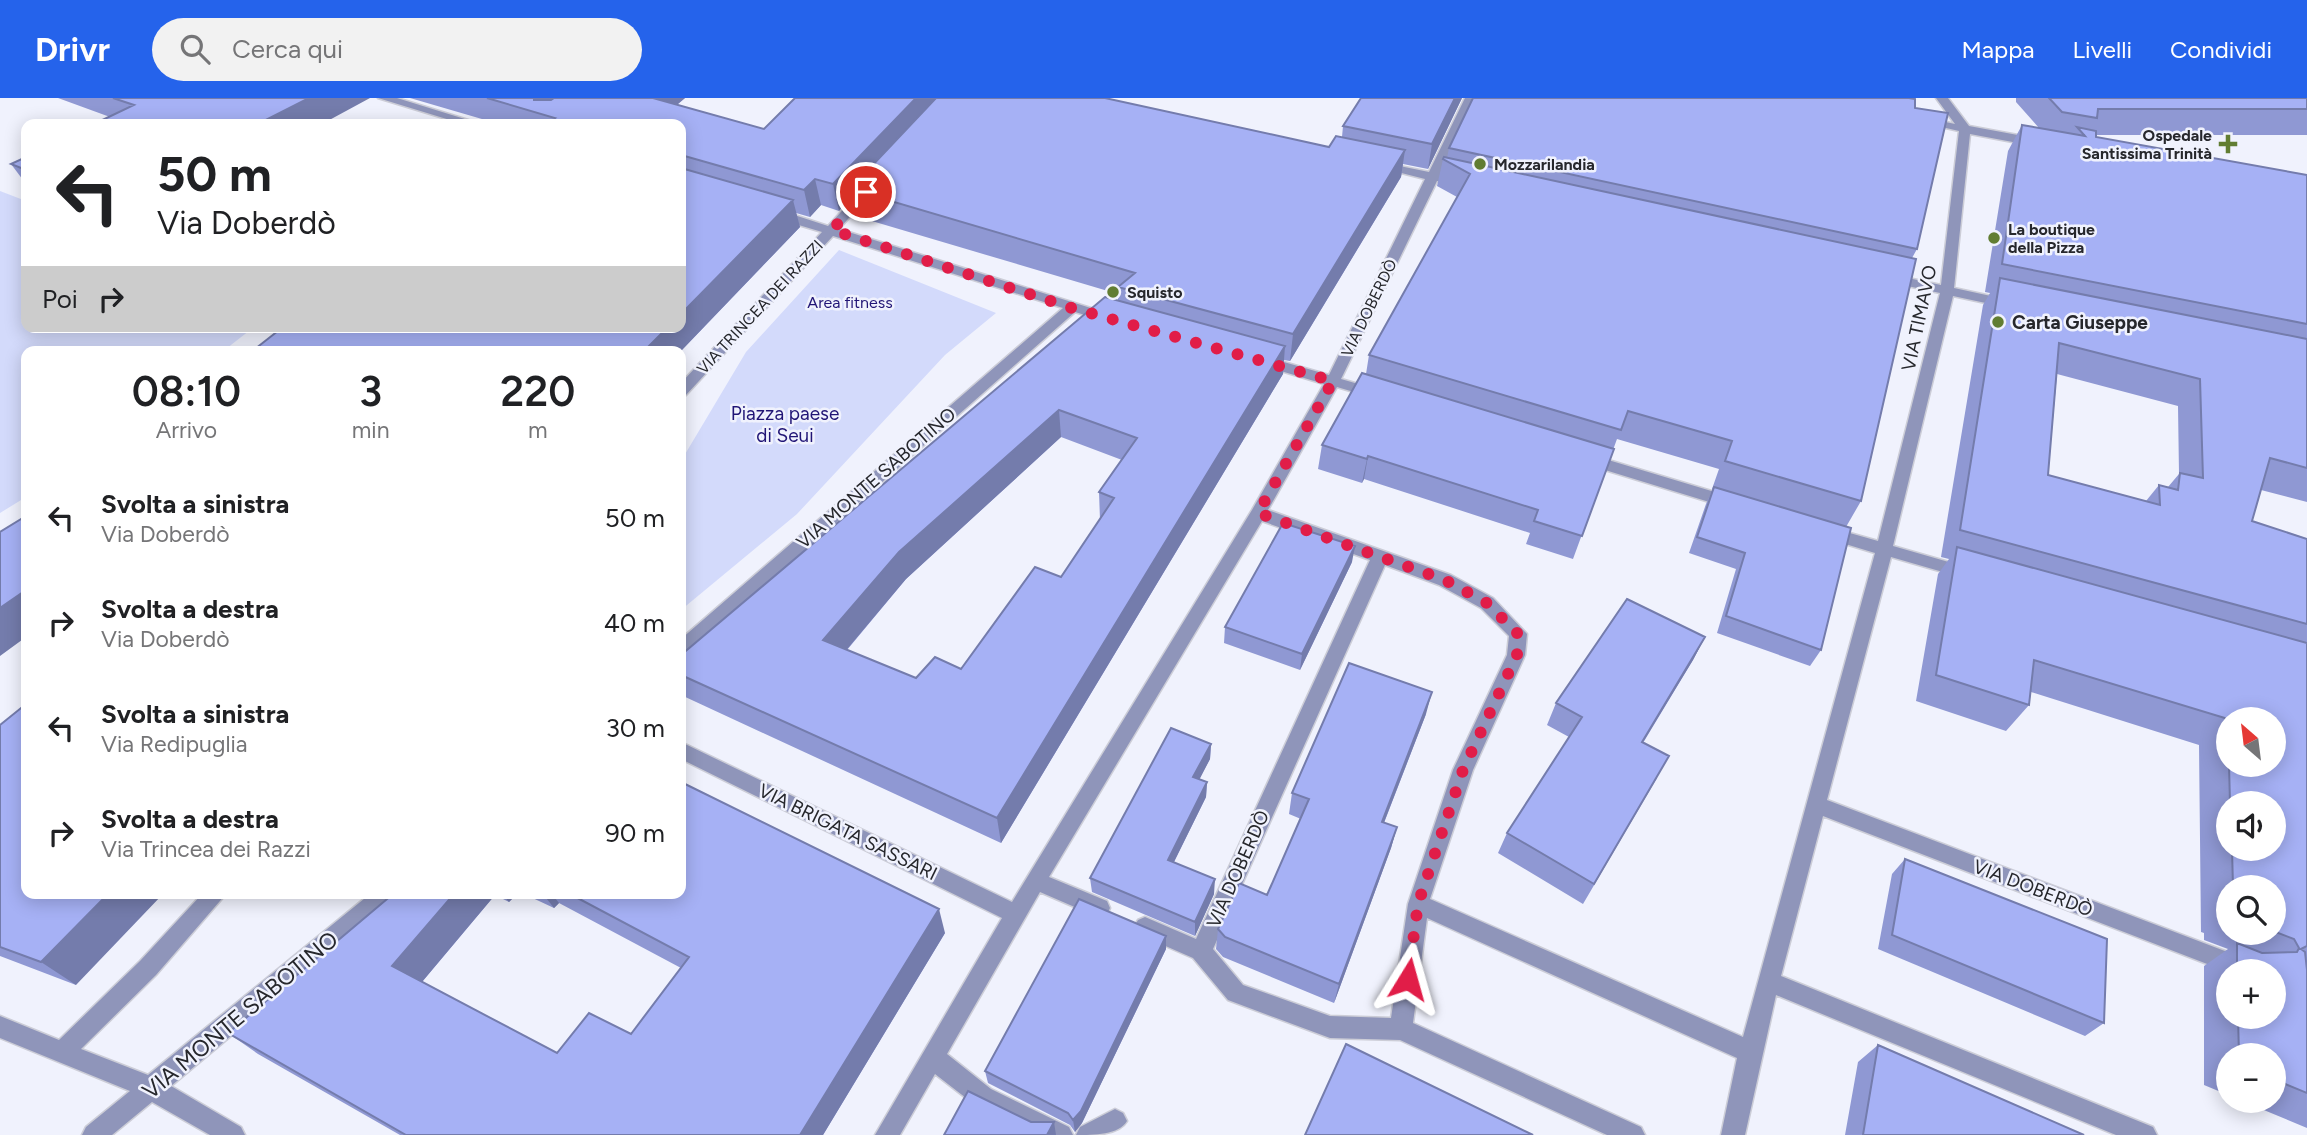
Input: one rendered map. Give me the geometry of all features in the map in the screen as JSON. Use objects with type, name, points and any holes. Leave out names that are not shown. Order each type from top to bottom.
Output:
[{"type":"street","points":[[384,98],[458,119]]},
{"type":"street","name":"VIA DOBERDÒ","points":[[887,1135],[1016,914],[1258,513],[1333,381],[1471,98]]},
{"type":"street","points":[[1942,98],[1965,129]]},
{"type":"street","points":[[1913,120],[2046,144]]},
{"type":"street","name":"VIA TIMAVO","points":[[1884,550],[1947,291],[1965,129]]},
{"type":"street","points":[[1366,163],[1480,187]]},
{"type":"street","name":"VIA TRINCEA DEI RAZZI","points":[[686,387],[877,180]]},
{"type":"street","points":[[758,208],[1123,322]]},
{"type":"street","points":[[1873,275],[2029,308]]},
{"type":"street","name":"VIA MONTE SABOTINO","points":[[686,645],[1072,308]]},
{"type":"street","points":[[1254,359],[1384,397]]},
{"type":"street","points":[[1568,453],[1752,509]]},
{"type":"street","points":[[1258,513],[1445,580],[1487,603],[1518,634],[1517,655],[1463,770],[1418,904],[1401,1028]]},
{"type":"street","points":[[1805,525],[1977,576]]},
{"type":"street","points":[[1733,1135],[1749,1052],[1770,982],[1884,550]]},
{"type":"street","name":"VIA DOBERDÒ","points":[[1201,951],[1380,557]]},
{"type":"street","name":"VIA BRIGATA SASSARI","points":[[686,752],[1016,914]]},
{"type":"street","name":"VIA DOBERDÒ","points":[[1815,804],[2220,959]]},
{"type":"street","name":"VIA DOBERDÒ","points":[[1036,881],[1201,951],[1236,993],[1331,1027],[1401,1028],[1633,1135]]},
{"type":"street","points":[[62,1052],[148,968],[211,899]]},
{"type":"street","name":"VIA MONTE SABOTINO","points":[[94,1135],[380,899]]},
{"type":"street","points":[[1418,904],[1749,1052]]},
{"type":"street","points":[[1770,982],[2145,1135]]},
{"type":"street","points":[[0,1027],[150,1088],[233,1135]]},
{"type":"street","points":[[932,1057],[983,1097],[1061,1135]]},
{"type":"street","points":[[1088,1135],[1115,1121]]},
{"type":"green space","points":[[0,191],[21,199],[21,333],[246,333],[230,346],[21,346],[21,500],[0,513]]},
{"type":"green space","points":[[839,250],[996,313],[945,355],[797,514],[686,606],[686,453],[746,352]]},
{"type":"building","points":[[113,98],[309,98],[268,119],[105,119],[134,105]]},
{"type":"building","points":[[487,98],[653,98],[764,129],[795,98],[916,98],[833,184],[815,179],[804,190],[686,156],[686,119],[555,118]]},
{"type":"building","points":[[936,98],[1105,98],[1329,147],[1336,136],[1405,150],[1293,334],[1118,287],[1135,273],[850,189]]},
{"type":"building","points":[[1361,98],[1455,98],[1432,144],[1343,126]]},
{"type":"building","points":[[1473,98],[1909,98],[1915,99],[1915,108],[1948,113],[1917,249],[1449,148]]},
{"type":"building","points":[[2049,98],[2307,98],[2307,109],[2098,109],[2097,118],[2062,112]]},
{"type":"building","points":[[2022,125],[2085,136],[2077,127],[2096,131],[2096,137],[2307,175],[2307,324],[2002,264]]},
{"type":"building","points":[[1444,157],[1916,259],[1861,501],[1725,461],[1732,441],[1628,411],[1621,430],[1369,355],[1470,174],[1443,159]]},
{"type":"building","points":[[21,159],[21,168],[11,164]]},
{"type":"building","points":[[686,169],[793,200],[686,309]]},
{"type":"building","points":[[2000,278],[2307,339],[2307,468],[2270,458],[2252,521],[2307,539],[2307,624],[1960,530]],"holes":[[[2059,343],[2200,379],[2203,478],[2180,473],[2178,490],[2159,485],[2160,505],[2048,475]]]},
{"type":"building","points":[[1105,297],[1285,346],[997,818],[686,677],[686,651]],"holes":[[[1059,410],[1137,438],[1099,492],[1114,498],[1061,577],[1035,567],[961,669],[935,657],[916,678],[823,640],[899,552]]]},
{"type":"building","points":[[275,333],[662,333],[649,346],[259,346]]},
{"type":"building","points":[[1362,373],[1614,449],[1582,536],[1534,521],[1538,510],[1368,456],[1367,459],[1322,445]]},
{"type":"building","points":[[1714,487],[1851,528],[1821,650],[1726,616],[1745,553],[1697,537]]},
{"type":"building","points":[[21,519],[21,593],[0,608],[0,532]]},
{"type":"building","points":[[1283,523],[1355,546],[1302,654],[1225,627]]},
{"type":"building","points":[[1957,547],[2307,643],[2307,946],[2301,949],[2305,952],[2307,970],[2307,1093],[2286,1084],[2286,1043],[2239,1043],[2238,1029],[2286,1029],[2286,959],[2237,959],[2237,945],[2262,953],[2297,952],[2299,948],[2294,939],[2286,936],[2286,875],[2233,875],[2232,861],[2286,861],[2286,791],[2230,791],[2229,777],[2286,777],[2286,707],[2216,707],[2216,715],[2034,660],[2029,705],[1936,675]]},
{"type":"building","points":[[1627,599],[1705,637],[1642,742],[1669,756],[1594,884],[1507,833],[1582,717],[1556,703]]},
{"type":"building","points":[[1349,663],[1432,692],[1382,822],[1397,827],[1339,984],[1225,937],[1218,929],[1239,883],[1267,895],[1309,799],[1292,793]]},
{"type":"building","points":[[21,708],[21,899],[103,899],[41,962],[0,947],[0,725]]},
{"type":"building","points":[[1171,728],[1211,744],[1193,777],[1207,782],[1168,860],[1215,879],[1195,922],[1090,878]]},
{"type":"building","points":[[686,784],[939,909],[800,1135],[406,1135],[228,1033],[387,899],[450,899],[392,966],[557,1053],[589,1013],[631,1034],[689,957],[579,899],[686,899]]},
{"type":"building","points":[[1905,859],[2107,939],[2104,1023],[1892,935]]},
{"type":"building","points":[[1079,899],[1166,936],[1081,1111],[1073,1120],[1068,1113],[985,1071]]},
{"type":"building","points":[[1346,1044],[1533,1135],[1305,1135]]},
{"type":"building","points":[[1878,1045],[2084,1135],[1863,1135]]},
{"type":"building","points":[[968,1091],[1031,1122],[1054,1122],[1047,1135],[944,1135]]},
{"type":"place","name":"Ospedale Santissima Trinità","points":[[2228,144]]},
{"type":"place","name":"Mozzarilandia","points":[[1480,164]]},
{"type":"place","name":"La boutique della Pizza","points":[[1994,238]]},
{"type":"place","name":"Squisto","points":[[1113,292]]},
{"type":"place","name":"Carta Giuseppe","points":[[1998,322]]},
{"type":"route","points":[[866,192],[832,230],[1072,308],[1333,381],[1258,513],[1445,580],[1487,603],[1518,634],[1517,655],[1463,770],[1418,904],[1408,979]]},
{"type":"park label","name":"Area fitness","points":[[850,302]]},
{"type":"park label","name":"Piazza paese di Seui","points":[[785,424]]}]
